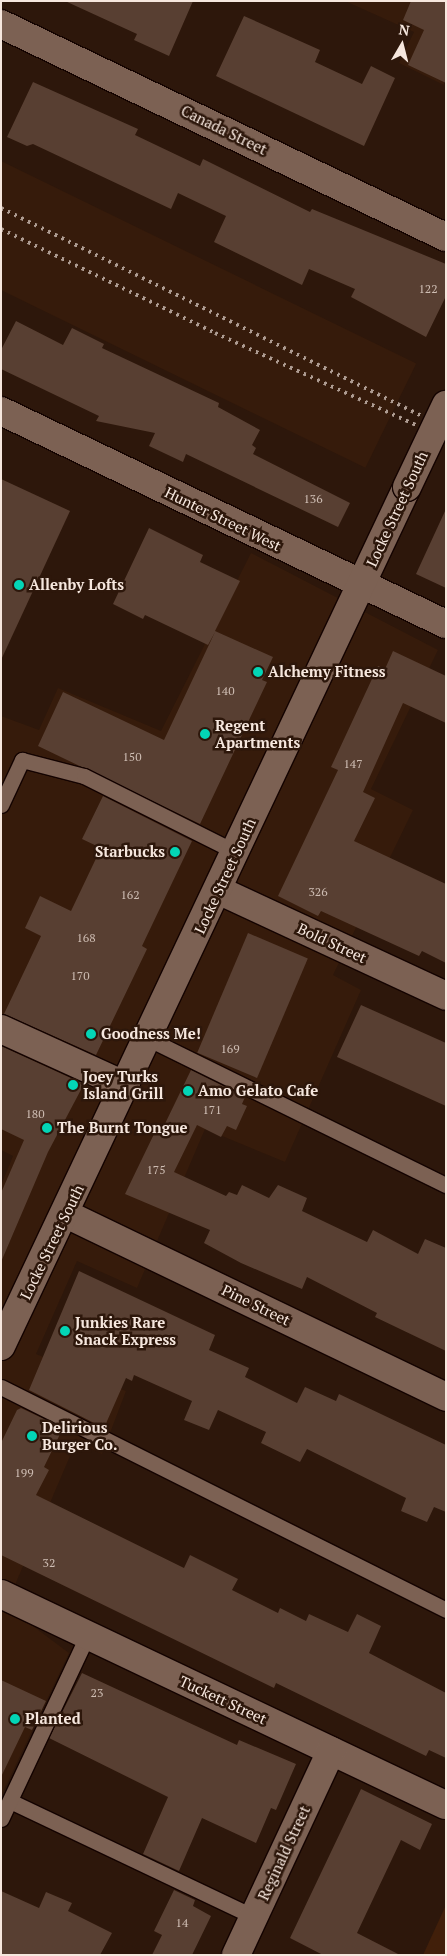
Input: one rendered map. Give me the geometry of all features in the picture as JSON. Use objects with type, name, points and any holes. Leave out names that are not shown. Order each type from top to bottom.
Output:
[{"type":"street","name":"Canada Street","points":[[1,24],[446,237]]},
{"type":"street","name":"Locke Street South","points":[[1,1346],[8,1313],[66,1214],[446,405]]},
{"type":"street","name":"Hunter Street West","points":[[1,411],[361,586],[446,624]]},
{"type":"street","name":"Bold Street","points":[[218,890],[446,996]]},
{"type":"street","points":[[1,1029],[126,1086]]},
{"type":"street","name":"Pine Street","points":[[66,1214],[446,1397]]},
{"type":"street","name":"Tuckett Street","points":[[1,1594],[446,1805]]},
{"type":"street","name":"Reginald Street","points":[[236,1955],[331,1752]]},
{"type":"lane","points":[[1,804],[22,760],[84,776],[236,852]]},
{"type":"lane","points":[[148,1039],[446,1185]]},
{"type":"lane","points":[[1,1387],[446,1610]]},
{"type":"lane","points":[[1,1819],[87,1636]]},
{"type":"lane","points":[[10,1801],[254,1917]]},
{"type":"shaded area","points":[[345,1],[446,1],[444,85],[399,63],[414,32]]},
{"type":"shaded area","points":[[1,161],[416,364],[365,468],[1,290]]},
{"type":"shaded area","points":[[251,553],[438,650],[371,789],[413,810],[333,975],[361,990],[285,1162],[205,1129],[137,1288],[77,1261],[36,1354],[126,1391],[102,1454],[76,1442],[6,1606],[69,1653],[1,1796],[1,1185],[13,1156],[1,1150],[1,716],[39,730],[58,688],[161,731]]},
{"type":"shaded area","points":[[446,1905],[446,1955],[423,1955]]},
{"type":"building","points":[[65,1],[193,1],[169,56],[134,40],[137,34]]},
{"type":"building","points":[[411,1],[446,1],[446,83],[408,65],[424,30],[403,20]]},
{"type":"building","points":[[244,16],[320,50],[315,62],[362,84],[371,66],[395,78],[364,146],[216,76]]},
{"type":"building","points":[[33,82],[138,129],[135,135],[200,166],[203,159],[310,212],[312,209],[446,264],[446,296],[426,337],[351,297],[355,289],[309,269],[302,285],[214,242],[226,216],[178,193],[171,209],[33,144],[27,146],[7,137]]},
{"type":"building","points":[[16,321],[63,345],[72,328],[104,344],[102,348],[219,403],[218,407],[260,430],[252,445],[256,448],[253,454],[350,503],[338,527],[186,454],[183,462],[149,446],[155,433],[96,421],[99,416],[1,369],[1,350]]},
{"type":"building","name":"Allenby Lofts","points":[[1,479],[70,511],[1,660]]},
{"type":"building","points":[[446,509],[446,588],[416,574]]},
{"type":"building","points":[[149,528],[203,555],[200,562],[240,581],[215,631],[273,657],[262,680],[267,682],[200,824],[38,746],[63,692],[164,740],[215,632],[208,645],[145,615],[143,619],[113,604]]},
{"type":"building","points":[[393,651],[446,676],[446,723],[403,703],[363,792],[375,798],[354,841],[446,884],[446,963],[422,951],[419,956],[321,911],[318,916],[278,896],[338,770],[331,767],[378,666],[385,669]]},
{"type":"building","points":[[103,796],[192,841],[142,946],[147,949],[96,1055],[4,1014],[41,936],[25,928],[40,896],[71,911],[101,848],[82,839]]},
{"type":"building","points":[[248,933],[308,958],[257,1078],[197,1053]]},
{"type":"building","points":[[361,1005],[446,1043],[446,1106],[337,1057]]},
{"type":"building","points":[[1,1046],[84,1084],[48,1152],[1,1262],[1,1193],[24,1140],[1,1129]]},
{"type":"building","points":[[191,1070],[245,1097],[242,1104],[247,1106],[236,1130],[227,1126],[221,1137],[197,1125],[174,1172],[226,1196],[229,1192],[237,1195],[242,1185],[269,1198],[278,1185],[307,1198],[302,1211],[367,1242],[373,1230],[418,1254],[425,1239],[446,1248],[446,1351],[375,1317],[377,1313],[307,1277],[302,1289],[241,1263],[204,1243],[210,1230],[125,1194],[155,1132],[160,1134]]},
{"type":"building","points":[[79,1271],[215,1335],[209,1350],[249,1368],[245,1377],[297,1403],[305,1387],[336,1401],[339,1394],[446,1445],[446,1512],[434,1507],[427,1522],[401,1511],[406,1498],[307,1449],[300,1462],[261,1443],[266,1432],[218,1410],[209,1430],[184,1420],[192,1401],[134,1375],[132,1381],[126,1378],[104,1428],[29,1390]]},
{"type":"building","points":[[21,1408],[63,1428],[44,1467],[49,1470],[36,1495],[184,1568],[190,1555],[238,1579],[232,1590],[278,1613],[280,1608],[306,1621],[309,1614],[348,1632],[357,1614],[381,1626],[369,1653],[446,1693],[446,1758],[429,1750],[426,1756],[276,1683],[274,1688],[1,1555],[1,1443],[17,1410]]},
{"type":"building","points":[[82,1673],[237,1745],[239,1740],[296,1764],[276,1810],[271,1808],[256,1843],[202,1818],[179,1871],[143,1854],[168,1797],[49,1738]]},
{"type":"building","name":"Planted","points":[[1,1680],[46,1701],[32,1730],[25,1727],[1,1777]]},
{"type":"building","points":[[361,1789],[432,1824],[420,1850],[401,1840],[357,1933],[400,1955],[323,1955],[290,1938]]},
{"type":"building","points":[[174,1890],[195,1900],[193,1906],[211,1916],[192,1955],[152,1955],[162,1935],[154,1931]]},
{"type":"building","points":[[1,1891],[39,1908],[46,1892],[72,1903],[68,1911],[112,1933],[100,1955],[1,1955]]},
{"type":"railway","points":[[1,208],[446,428]]},
{"type":"railway","points":[[1,229],[215,333],[446,439]]},
{"type":"place","name":"Allenby Lofts","points":[[19,585]]},
{"type":"place","name":"Alchemy Fitness","points":[[258,672]]},
{"type":"place","name":"Regent Apartments","points":[[205,734]]},
{"type":"place","name":"Starbucks","points":[[175,852]]},
{"type":"place","name":"Goodness Me!","points":[[91,1034]]},
{"type":"place","name":"Joey Turks Island Grill","points":[[73,1085]]},
{"type":"place","name":"Amo Gelato Cafe","points":[[188,1091]]},
{"type":"place","name":"The Burnt Tongue","points":[[47,1128]]},
{"type":"place","name":"Junkies Rare Snack Express","points":[[65,1331]]},
{"type":"place","name":"Delirious Burger Co.","points":[[32,1436]]},
{"type":"place","name":"Planted","points":[[15,1719]]}]
